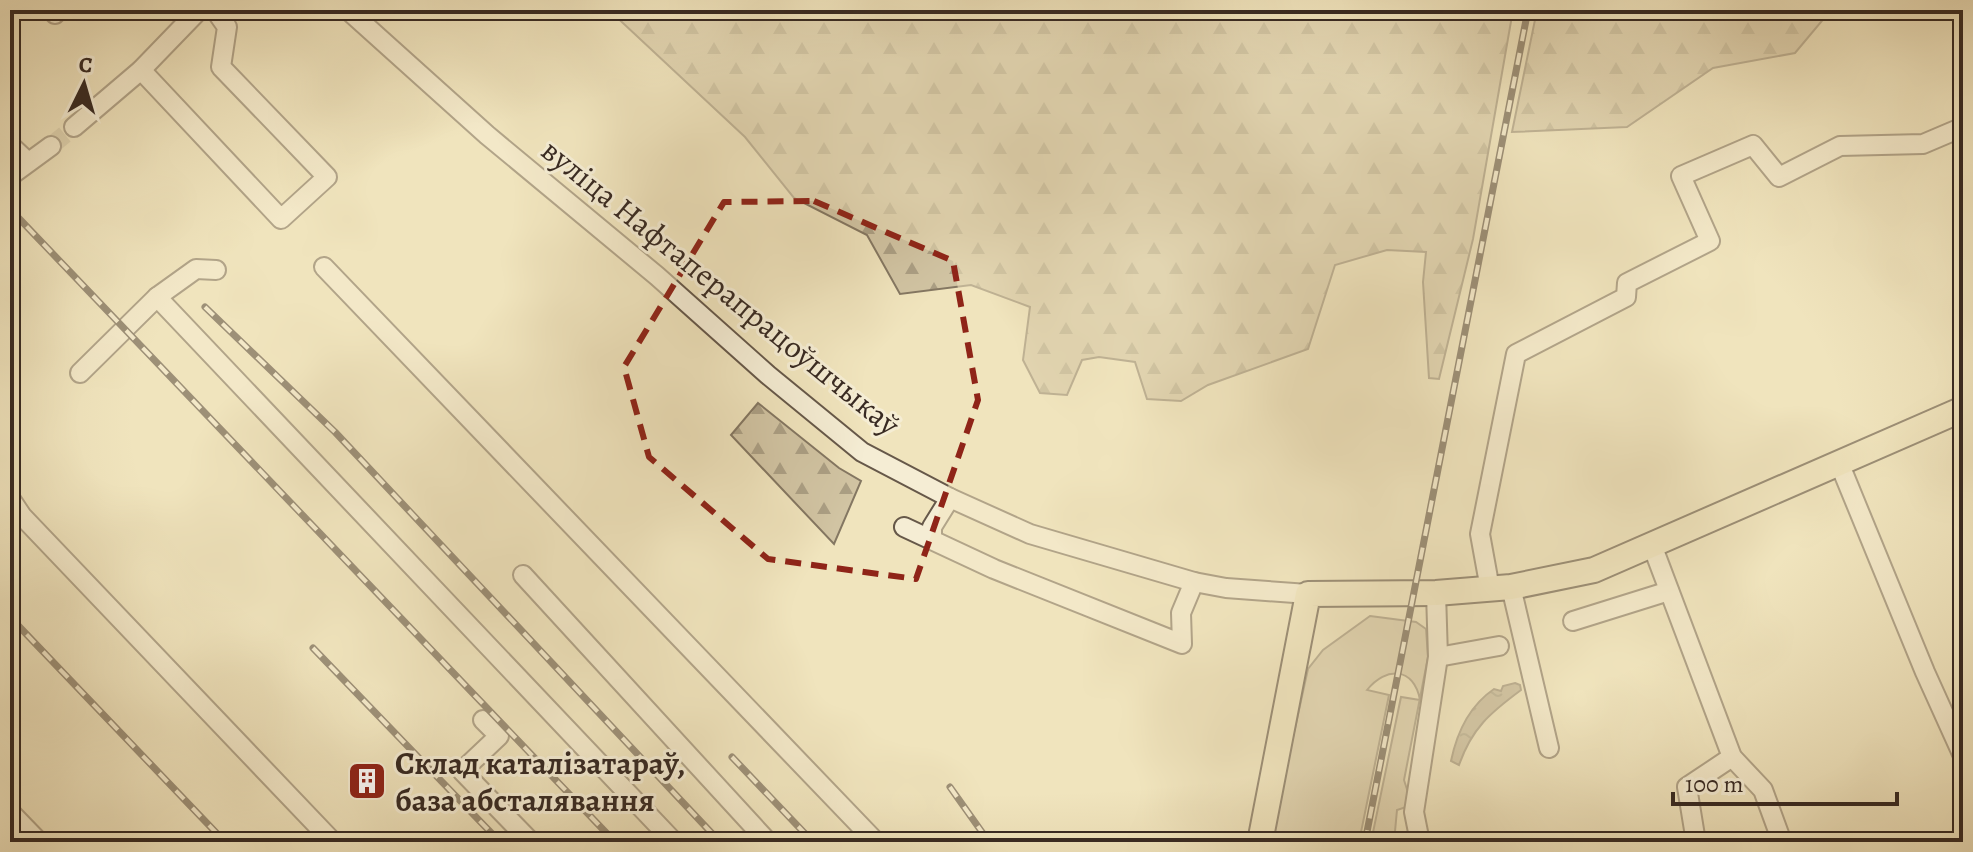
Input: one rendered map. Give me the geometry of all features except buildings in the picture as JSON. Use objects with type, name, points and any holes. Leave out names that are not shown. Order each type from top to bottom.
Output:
[{"type":"main road","name":"вуліца Нафтаперапрацоўшчыкаў","points":[[1308,594],[1436,593],[1500,588],[1594,570],[1963,409]]},
{"type":"main road","points":[[1260,842],[1308,594]]},
{"type":"street","points":[[51,10],[55,14],[59,10]]},
{"type":"street","points":[[74,127],[141,70],[199,10]]},
{"type":"street","points":[[141,70],[281,219],[327,177],[221,67],[227,27],[215,10]]},
{"type":"street","name":"вуліца Нафтаперапрацоўшчыкаў","points":[[348,10],[487,135],[862,452],[950,498],[1030,534],[1194,582],[1226,588],[1308,594]]},
{"type":"street","points":[[1549,748],[1500,588],[1480,534],[1516,354],[1626,297],[1627,283],[1710,241],[1681,176],[1753,145],[1779,177],[1840,146],[1923,144],[1963,127]]},
{"type":"street","points":[[10,145],[28,162]]},
{"type":"street","points":[[10,176],[51,146]]},
{"type":"street","points":[[324,267],[876,842]]},
{"type":"street","points":[[80,373],[157,297],[196,269],[216,270]]},
{"type":"street","points":[[157,297],[674,842]]},
{"type":"street","points":[[1840,465],[1963,756]]},
{"type":"street","points":[[10,498],[22,516],[333,842]]},
{"type":"street","points":[[932,540],[932,527],[950,498]]},
{"type":"street","points":[[904,527],[1047,591],[1182,644],[1181,613],[1194,582]]},
{"type":"street","points":[[1652,545],[1732,757],[1763,790],[1782,842]]},
{"type":"street","points":[[523,575],[768,842]]},
{"type":"street","points":[[1573,621],[1669,591]]},
{"type":"street","points":[[1420,842],[1414,812],[1438,657],[1436,593]]},
{"type":"street","points":[[1438,657],[1499,646]]},
{"type":"street","points":[[483,720],[499,736],[462,771],[531,842]]},
{"type":"street","points":[[1696,842],[1687,787],[1732,757]]},
{"type":"street","points":[[10,812],[39,842]]},
{"type":"highlighted area","points":[[814,201],[953,261],[978,400],[916,579],[768,559],[649,457],[624,367],[724,202]]},
{"type":"green space","points":[[609,10],[1513,10],[1473,239],[1439,379],[1429,378],[1423,282],[1426,252],[1387,250],[1335,265],[1308,349],[1208,385],[1181,401],[1147,399],[1135,362],[1099,357],[1082,360],[1067,395],[1040,393],[1023,360],[1030,307],[971,285],[900,294],[867,235],[794,198],[745,137]]},
{"type":"green space","points":[[1537,10],[1831,10],[1795,53],[1713,68],[1627,127],[1512,132]]},
{"type":"green space","points":[[758,403],[839,468],[861,481],[834,544],[731,435]]},
{"type":"green space","points":[[1370,616],[1416,622],[1426,629],[1428,657],[1420,699],[1412,681],[1398,674],[1382,677],[1367,690],[1389,695],[1359,842],[1270,842],[1308,669],[1323,650]]},
{"type":"green space","points":[[1401,697],[1420,700],[1404,780],[1412,805],[1397,810],[1394,842],[1371,842]]},
{"type":"water","points":[[1520,685],[1521,690],[1483,722],[1459,765],[1451,761],[1461,730],[1478,703],[1494,689],[1501,691],[1503,686]]},
{"type":"tunnel","points":[[51,146],[74,127]]},
{"type":"railway","points":[[1365,842],[1528,10]]},
{"type":"railway","points":[[10,209],[615,842]]},
{"type":"railway","points":[[205,307],[335,432],[720,842]]},
{"type":"railway","points":[[10,617],[225,842]]},
{"type":"railway","points":[[313,648],[500,842]]},
{"type":"railway","points":[[732,757],[813,842]]},
{"type":"railway","points":[[950,787],[989,842]]},
{"type":"place","name":"Склад каталізатараў, база абсталявання","points":[[367,781]]}]
